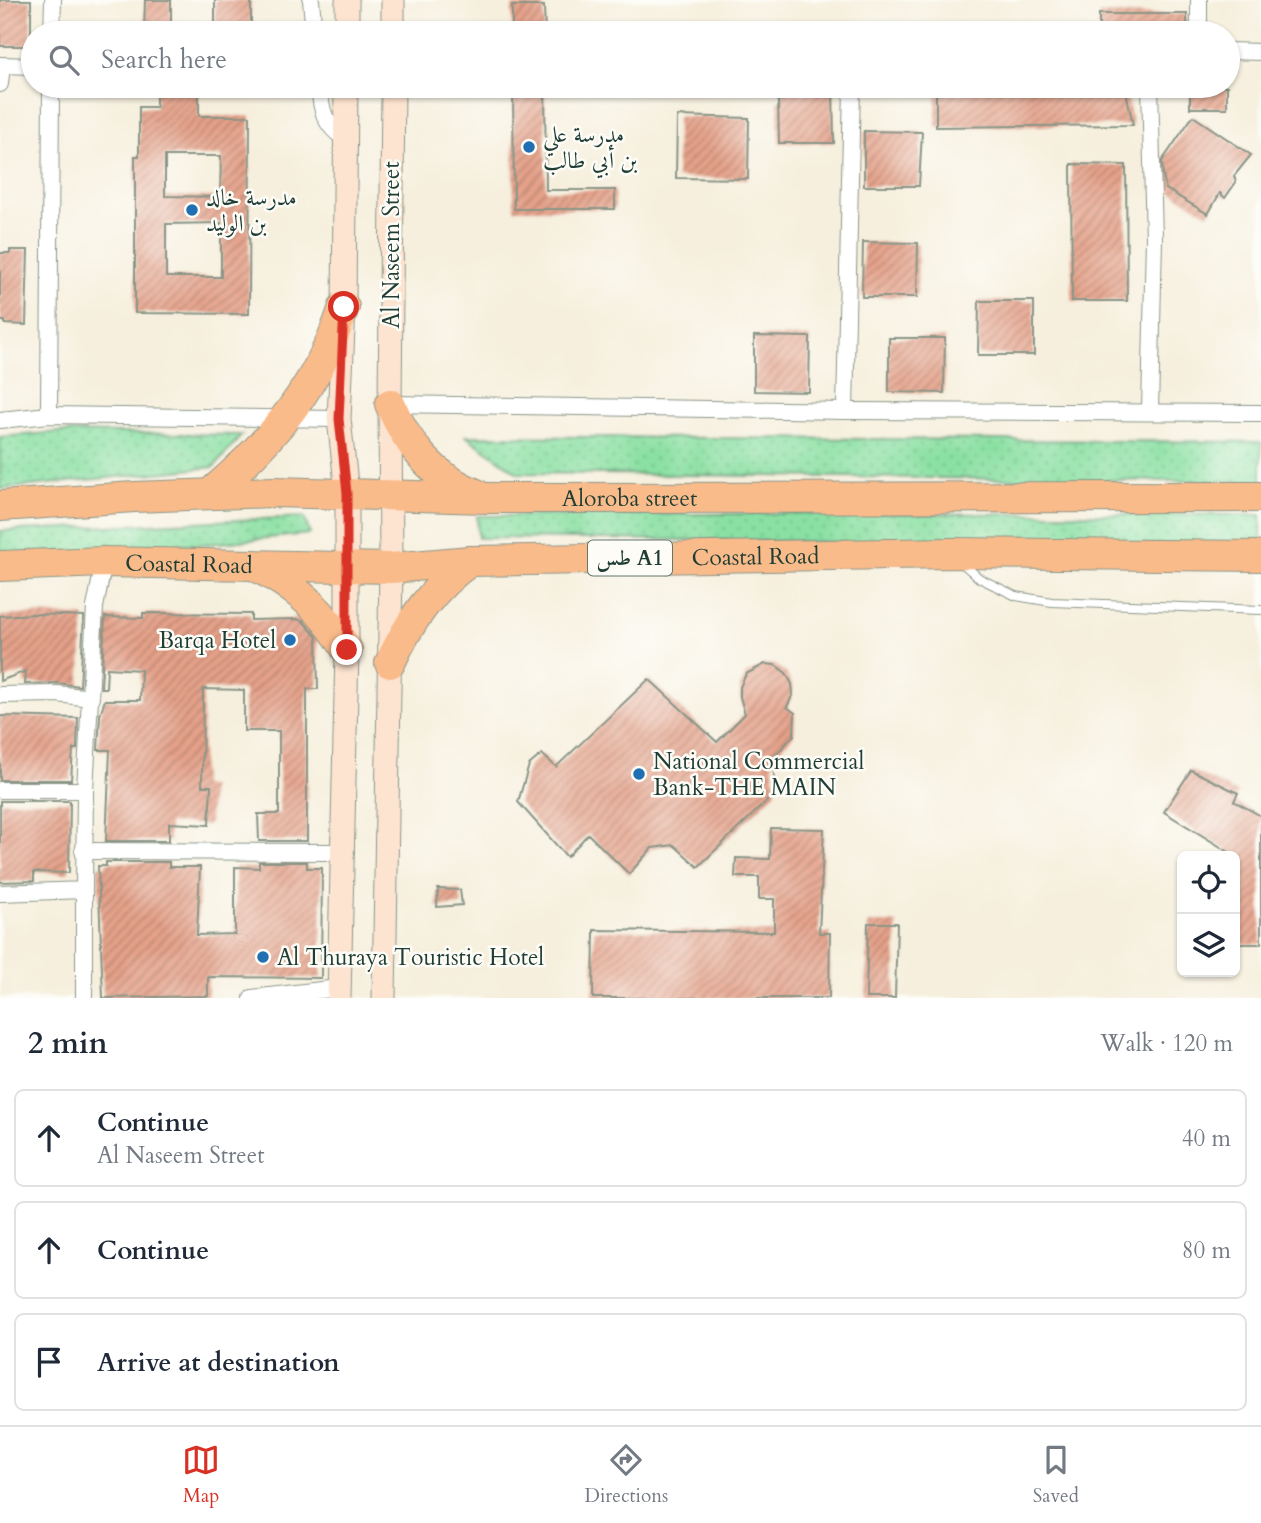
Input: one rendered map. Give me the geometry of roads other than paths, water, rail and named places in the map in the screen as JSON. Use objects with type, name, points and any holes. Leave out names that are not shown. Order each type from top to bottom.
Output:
[{"type":"highway","points":[[210,494],[252,456],[285,419],[316,373],[344,307]]},
{"type":"highway","points":[[390,404],[401,429],[437,472],[460,488],[486,498]]},
{"type":"highway","name":"Aloroba street","points":[[0,506],[134,496],[347,493],[486,498],[1261,498]]},
{"type":"highway","name":"Coastal Road","points":[[0,566],[104,562],[391,568],[470,561],[951,553],[1261,556]]},
{"type":"highway","points":[[390,663],[409,626],[433,593],[470,561]]},
{"type":"highway","points":[[256,567],[289,585],[318,609],[347,650]]},
{"type":"street","points":[[52,21],[53,0]]},
{"type":"street","points":[[311,0],[313,21]]},
{"type":"street","points":[[347,0],[347,21]]},
{"type":"street","points":[[393,0],[393,21]]},
{"type":"street","points":[[1199,0],[1199,21]]},
{"type":"street","points":[[1240,51],[1261,52]]},
{"type":"street","points":[[0,84],[1,65],[21,66]]},
{"type":"street","points":[[49,415],[51,98]]},
{"type":"street","points":[[320,98],[324,118],[336,133],[345,139]]},
{"type":"street","name":"Al Naseem Street","points":[[339,993],[348,566],[347,493],[339,419],[344,307],[346,98]]},
{"type":"street","name":"Al Naseem Street","points":[[384,998],[391,568],[393,98]]},
{"type":"street","points":[[845,411],[852,98]]},
{"type":"street","points":[[1150,98],[1154,239],[1150,411]]},
{"type":"street","points":[[390,404],[845,411],[1261,413]]},
{"type":"street","points":[[0,420],[49,415],[339,419]]},
{"type":"street","points":[[84,998],[85,790],[95,607],[104,562]]},
{"type":"street","points":[[0,695],[57,694],[91,698]]},
{"type":"street","points":[[0,790],[85,790]]},
{"type":"street","points":[[83,851],[342,852]]},
{"type":"street","points":[[0,893],[84,890]]},
{"type":"street","points":[[252,998],[339,993]]},
{"type":"lane","points":[[951,553],[979,578],[1016,596],[1052,602],[1261,610]]},
{"type":"place","name":"مدرسة علي بن أبي طالب","points":[[529,147]]},
{"type":"place","name":"مدرسة خالد بن الوليد","points":[[192,210]]},
{"type":"place","name":"Barqa Hotel","points":[[290,640]]},
{"type":"place","name":"National Commercial Bank-THE MAIN","points":[[639,774]]},
{"type":"place","name":"Al Thuraya Touristic Hotel","points":[[263,957]]}]
